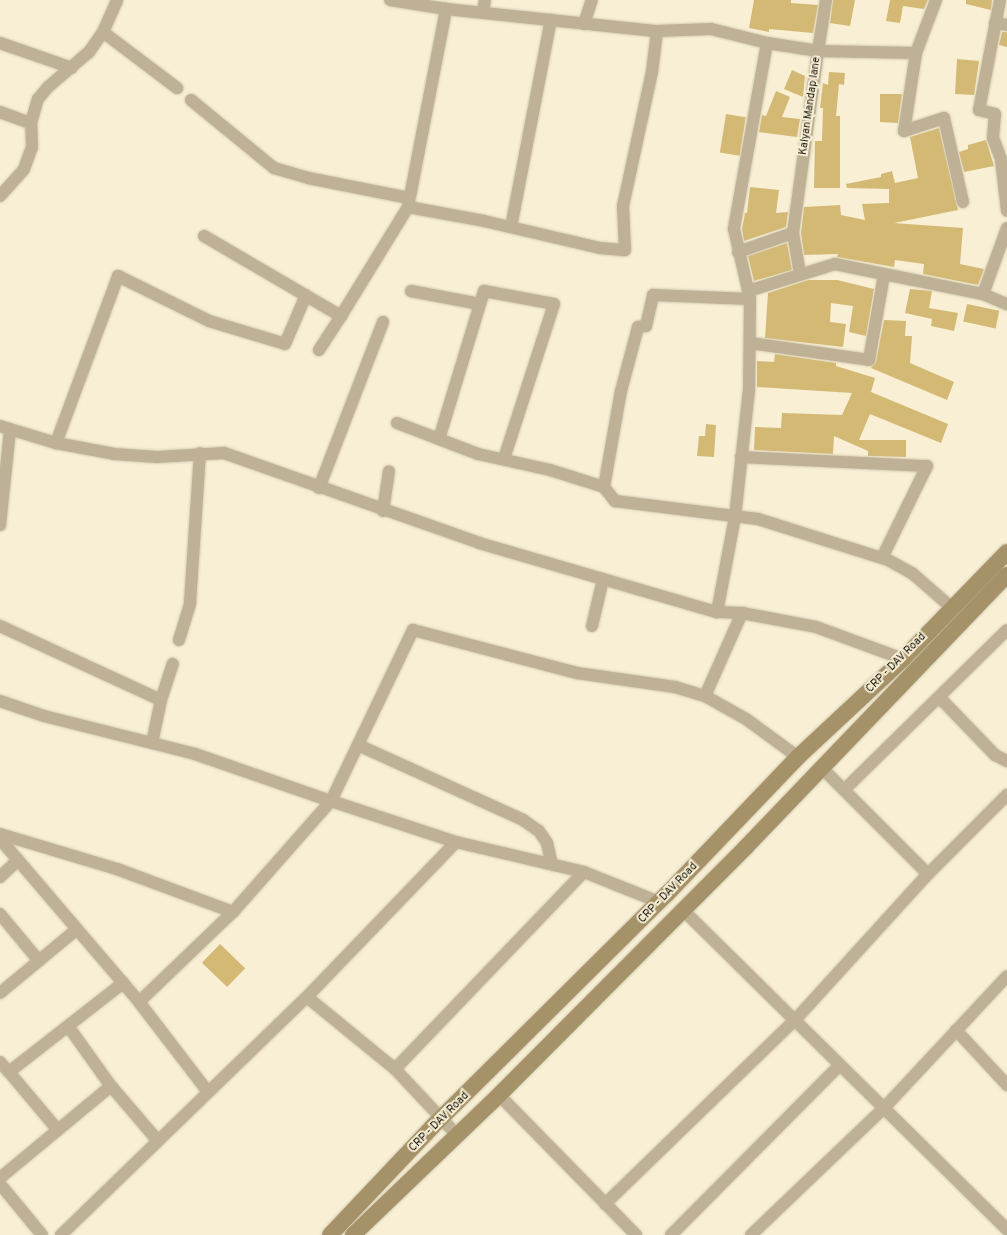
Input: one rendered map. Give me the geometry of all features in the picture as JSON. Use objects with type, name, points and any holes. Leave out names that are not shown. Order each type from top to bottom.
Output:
[{"type":"street","points":[[0,196],[24,169],[32,147],[32,123],[38,99],[48,87],[89,52],[103,32],[117,0]]},
{"type":"street","points":[[390,0],[446,9],[584,24],[657,30],[711,29],[767,43],[818,51],[826,0]]},
{"type":"street","points":[[483,12],[485,0]]},
{"type":"street","points":[[584,24],[592,0]]},
{"type":"street","points":[[936,0],[916,53],[904,131],[944,118],[963,202]]},
{"type":"street","points":[[1000,0],[1001,24],[979,110],[995,114],[993,138],[1002,159],[1007,211]]},
{"type":"street","points":[[319,350],[409,203],[446,9]]},
{"type":"street","points":[[511,227],[551,20]]},
{"type":"street","points":[[191,100],[274,168],[409,203],[600,248],[626,250],[623,206],[652,72],[657,30]]},
{"type":"street","points":[[103,32],[178,88]]},
{"type":"street","points":[[0,43],[72,68]]},
{"type":"street","points":[[717,612],[735,517],[749,390],[749,295],[734,229],[767,43]]},
{"type":"street","name":"Kalyan Mandap lane","points":[[800,274],[793,233],[818,51],[916,53]]},
{"type":"street","points":[[0,112],[32,123]]},
{"type":"street","points":[[983,294],[1007,228]]},
{"type":"street","points":[[738,252],[793,233]]},
{"type":"street","points":[[204,236],[341,316]]},
{"type":"street","points":[[604,487],[621,391],[638,327],[646,326],[653,294],[749,295],[800,274],[835,264],[983,294],[1007,304]]},
{"type":"street","points":[[750,343],[869,360],[884,275]]},
{"type":"street","points":[[56,443],[118,276],[209,321],[285,344],[306,295]]},
{"type":"street","points":[[411,291],[480,304]]},
{"type":"street","points":[[439,439],[484,291],[554,304],[504,459]]},
{"type":"street","points":[[319,488],[383,322]]},
{"type":"street","points":[[397,423],[478,454],[550,470],[604,487],[615,501],[758,519],[882,558],[913,574],[951,608]]},
{"type":"street","points":[[0,525],[5,428],[56,443],[114,454],[157,457],[200,453],[224,453],[383,511],[479,543],[717,612],[742,613],[816,627],[903,659]]},
{"type":"street","points":[[179,640],[190,603],[200,453]]},
{"type":"street","points":[[741,457],[927,466],[882,558]]},
{"type":"street","points":[[383,511],[389,471]]},
{"type":"street","name":"CRP - DAV Road","points":[[330,1235],[442,1117],[659,902],[798,757],[903,659],[1007,552]]},
{"type":"street","name":"CRP - DAV Road","points":[[353,1235],[499,1095],[760,832],[1007,575]]},
{"type":"street","points":[[592,626],[603,579]]},
{"type":"street","points":[[705,696],[742,613]]},
{"type":"street","points":[[0,626],[161,700]]},
{"type":"street","points":[[139,1002],[233,912],[331,801],[413,630],[577,673],[675,687],[705,696],[746,719],[798,757]]},
{"type":"street","points":[[844,790],[1007,630]]},
{"type":"street","points":[[152,743],[161,700],[174,664]]},
{"type":"street","points":[[939,697],[995,755],[1007,761]]},
{"type":"street","points":[[0,701],[44,716],[195,754],[456,842],[584,872],[659,902]]},
{"type":"street","points":[[358,745],[522,820],[539,832],[547,843],[552,864]]},
{"type":"street","points":[[822,768],[928,874]]},
{"type":"street","points":[[605,1204],[795,1020],[928,874],[1007,795]]},
{"type":"street","points":[[744,814],[760,832]]},
{"type":"street","points":[[0,834],[117,869],[233,912]]},
{"type":"street","points":[[0,839],[139,1002],[208,1092]]},
{"type":"street","points":[[60,1235],[307,997],[456,842]]},
{"type":"street","points":[[0,876],[18,860]]},
{"type":"street","points":[[395,1069],[584,872]]},
{"type":"street","points":[[682,909],[884,1108],[1005,1224]]},
{"type":"street","points":[[0,914],[5,929],[39,961]]},
{"type":"street","points":[[0,993],[77,929]]},
{"type":"street","points":[[751,1235],[884,1108],[1007,976]]},
{"type":"street","points":[[9,1072],[123,983]]},
{"type":"street","points":[[307,997],[395,1069],[442,1117],[457,1135]]},
{"type":"street","points":[[68,1026],[110,1086],[158,1141]]},
{"type":"street","points":[[956,1030],[1007,1085]]},
{"type":"street","points":[[0,1062],[57,1129]]},
{"type":"street","points":[[672,1235],[840,1065]]},
{"type":"street","points":[[0,1178],[110,1086]]},
{"type":"street","points":[[499,1095],[605,1204],[630,1233]]},
{"type":"street","points":[[0,1184],[42,1235]]},
{"type":"building","points":[[754,0],[791,0],[791,3],[818,5],[813,33],[769,29],[769,32],[749,28]]},
{"type":"building","points":[[833,0],[855,0],[850,26],[830,23]]},
{"type":"building","points":[[890,0],[928,0],[924,9],[903,6],[900,23],[886,21]]},
{"type":"building","points":[[966,0],[992,0],[991,10],[966,4]]},
{"type":"building","points":[[1002,32],[1007,32],[1007,47],[999,45]]},
{"type":"building","points":[[957,59],[979,61],[974,95],[955,94]]},
{"type":"building","points":[[792,70],[805,76],[803,97],[784,89]]},
{"type":"building","points":[[829,72],[845,73],[844,85],[839,84],[836,116],[840,116],[840,188],[814,188],[815,141],[822,141],[823,108],[820,108],[823,83],[828,85]]},
{"type":"building","points":[[776,91],[790,97],[782,117],[800,119],[797,137],[759,132],[762,115],[766,116]]},
{"type":"building","points":[[880,94],[902,94],[898,123],[880,122]]},
{"type":"building","points":[[726,114],[746,117],[740,156],[720,153]]},
{"type":"building","points":[[939,128],[958,210],[894,223],[963,228],[960,264],[984,269],[978,285],[923,274],[924,264],[895,260],[894,267],[837,257],[838,254],[804,255],[801,233],[804,207],[840,205],[841,215],[865,220],[862,204],[889,203],[889,189],[847,188],[846,184],[881,177],[881,174],[892,171],[895,183],[918,178],[910,137]]},
{"type":"building","points":[[986,140],[994,166],[964,172],[959,152],[968,149],[968,145]]},
{"type":"building","points":[[750,187],[779,190],[776,213],[788,212],[786,227],[744,241],[742,229],[745,213],[747,213]]},
{"type":"building","points":[[787,243],[792,270],[754,281],[748,256]]},
{"type":"building","points":[[808,280],[837,280],[874,289],[866,336],[849,332],[853,306],[831,303],[830,322],[846,324],[843,347],[765,338],[768,293]]},
{"type":"building","points":[[910,289],[932,291],[929,308],[958,313],[954,331],[931,326],[932,319],[905,313]]},
{"type":"building","points":[[967,304],[999,311],[996,328],[963,322]]},
{"type":"building","points":[[884,320],[906,321],[905,336],[912,336],[910,363],[954,382],[947,400],[871,368],[876,361]]},
{"type":"building","points":[[775,354],[836,363],[836,366],[875,378],[871,392],[948,424],[941,443],[870,414],[859,440],[906,440],[906,457],[868,456],[868,451],[834,436],[833,454],[754,450],[755,427],[781,428],[782,413],[842,415],[852,393],[757,387],[757,361],[774,362]]},
{"type":"building","points":[[706,424],[716,425],[714,457],[697,456],[699,436],[705,436]]},
{"type":"building","points":[[220,944],[245,968],[227,987],[202,963]]}]
